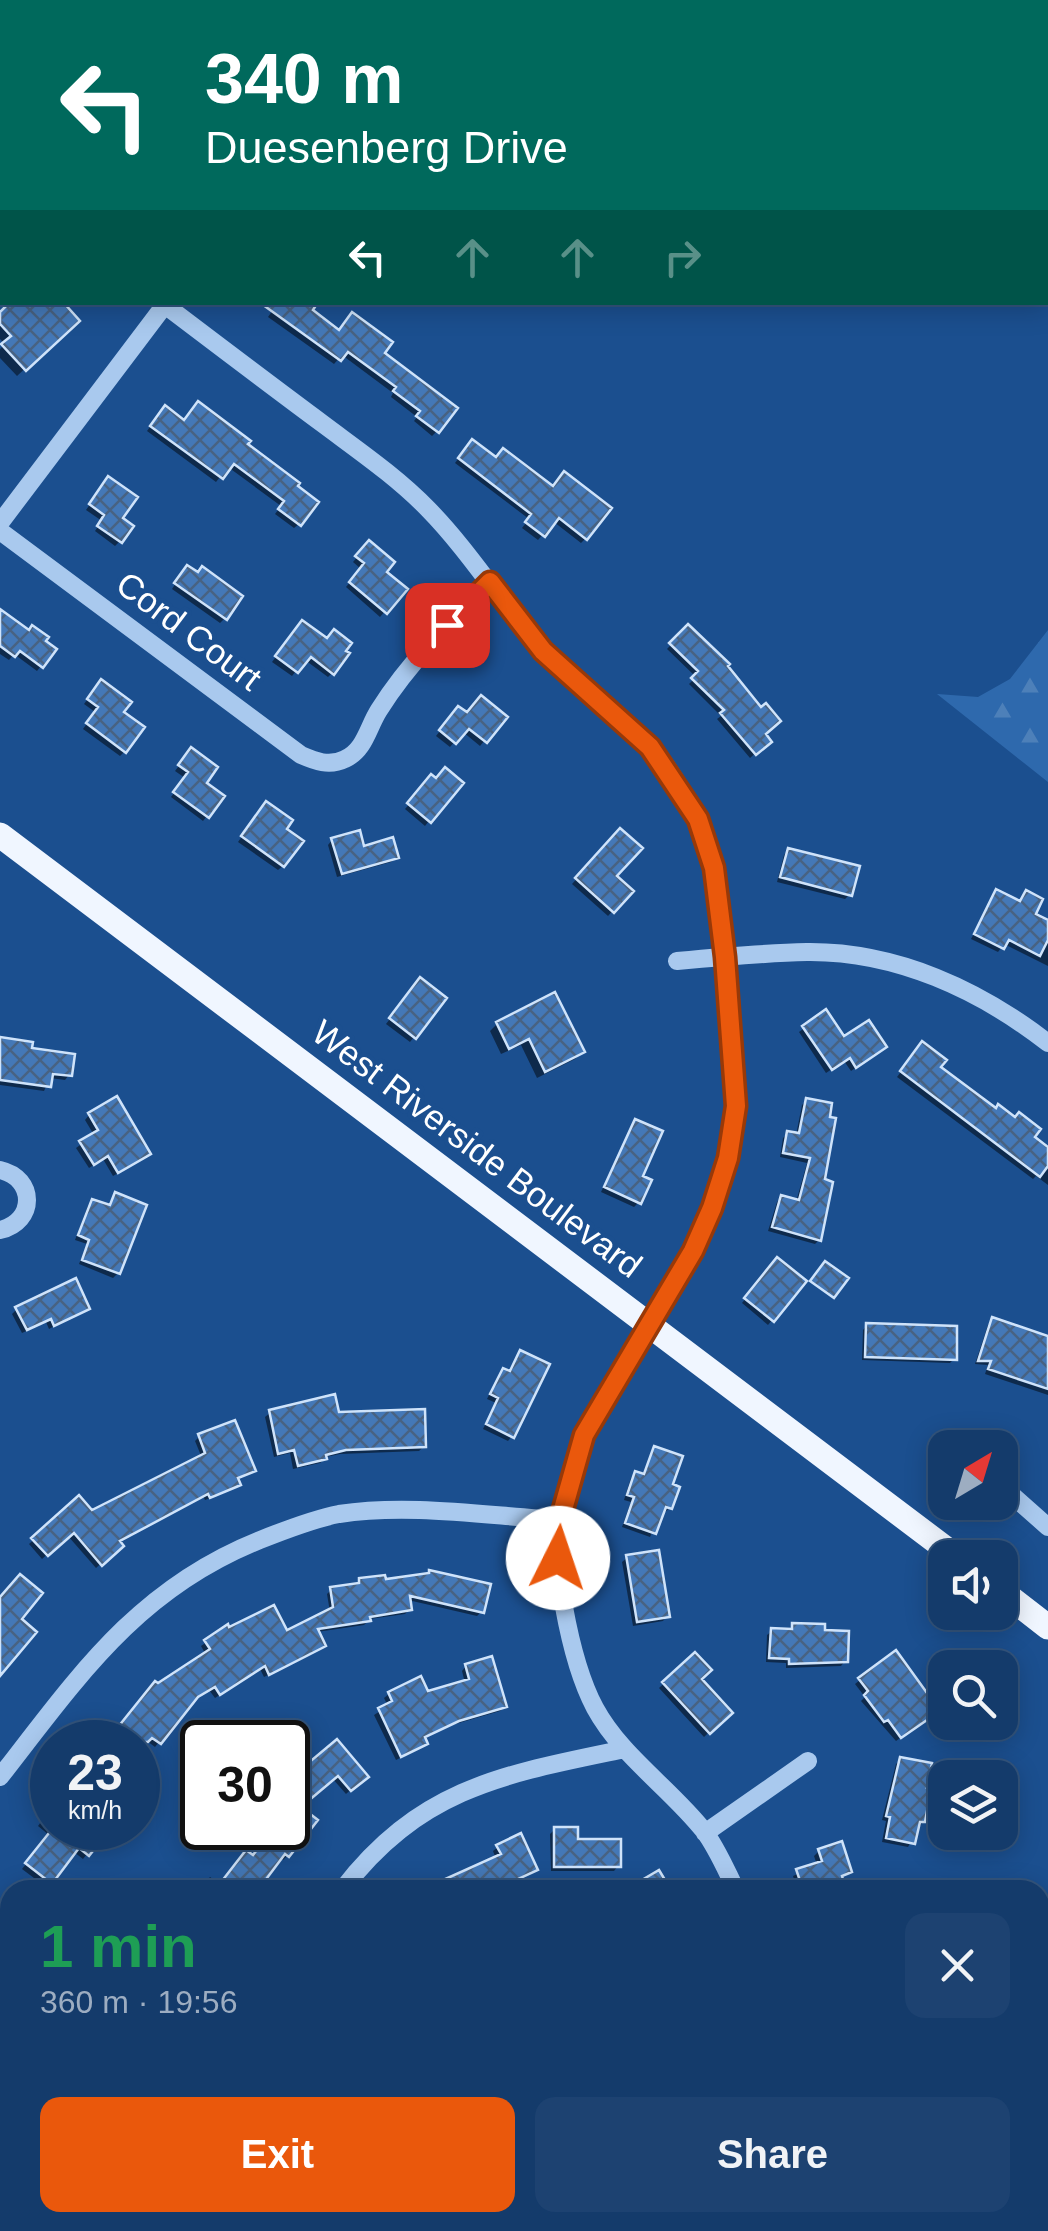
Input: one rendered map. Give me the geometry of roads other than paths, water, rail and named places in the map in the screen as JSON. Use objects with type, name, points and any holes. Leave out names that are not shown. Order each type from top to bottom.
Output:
[{"type":"main road","name":"West Riverside Boulevard","points":[[0,835],[934,1540]]},
{"type":"main road","points":[[1018,1604],[1048,1626]]},
{"type":"street","points":[[0,522],[163,305]]},
{"type":"street","points":[[167,305],[400,482],[456,538],[543,651],[650,747],[698,819],[714,868],[725,957],[736,1106],[728,1158],[693,1251],[584,1435],[560,1520],[558,1558],[564,1608],[578,1665],[595,1708],[625,1749],[706,1833],[731,1880]]},
{"type":"street","name":"Cord Court","points":[[0,531],[300,755],[320,763],[346,759],[357,750],[394,689],[447,625],[490,582]]},
{"type":"street","points":[[677,960],[812,952],[882,962],[930,975],[979,995],[1048,1043]]},
{"type":"street","points":[[0,1170],[18,1178],[28,1195],[28,1205],[18,1222],[0,1230]]},
{"type":"street","points":[[1018,1500],[1048,1527]]},
{"type":"street","points":[[0,1777],[93,1658],[142,1609],[229,1552],[338,1514],[390,1510],[560,1520]]},
{"type":"street","points":[[351,1880],[385,1841],[452,1795],[531,1768],[625,1749]]},
{"type":"street","points":[[706,1833],[808,1761]]}]
